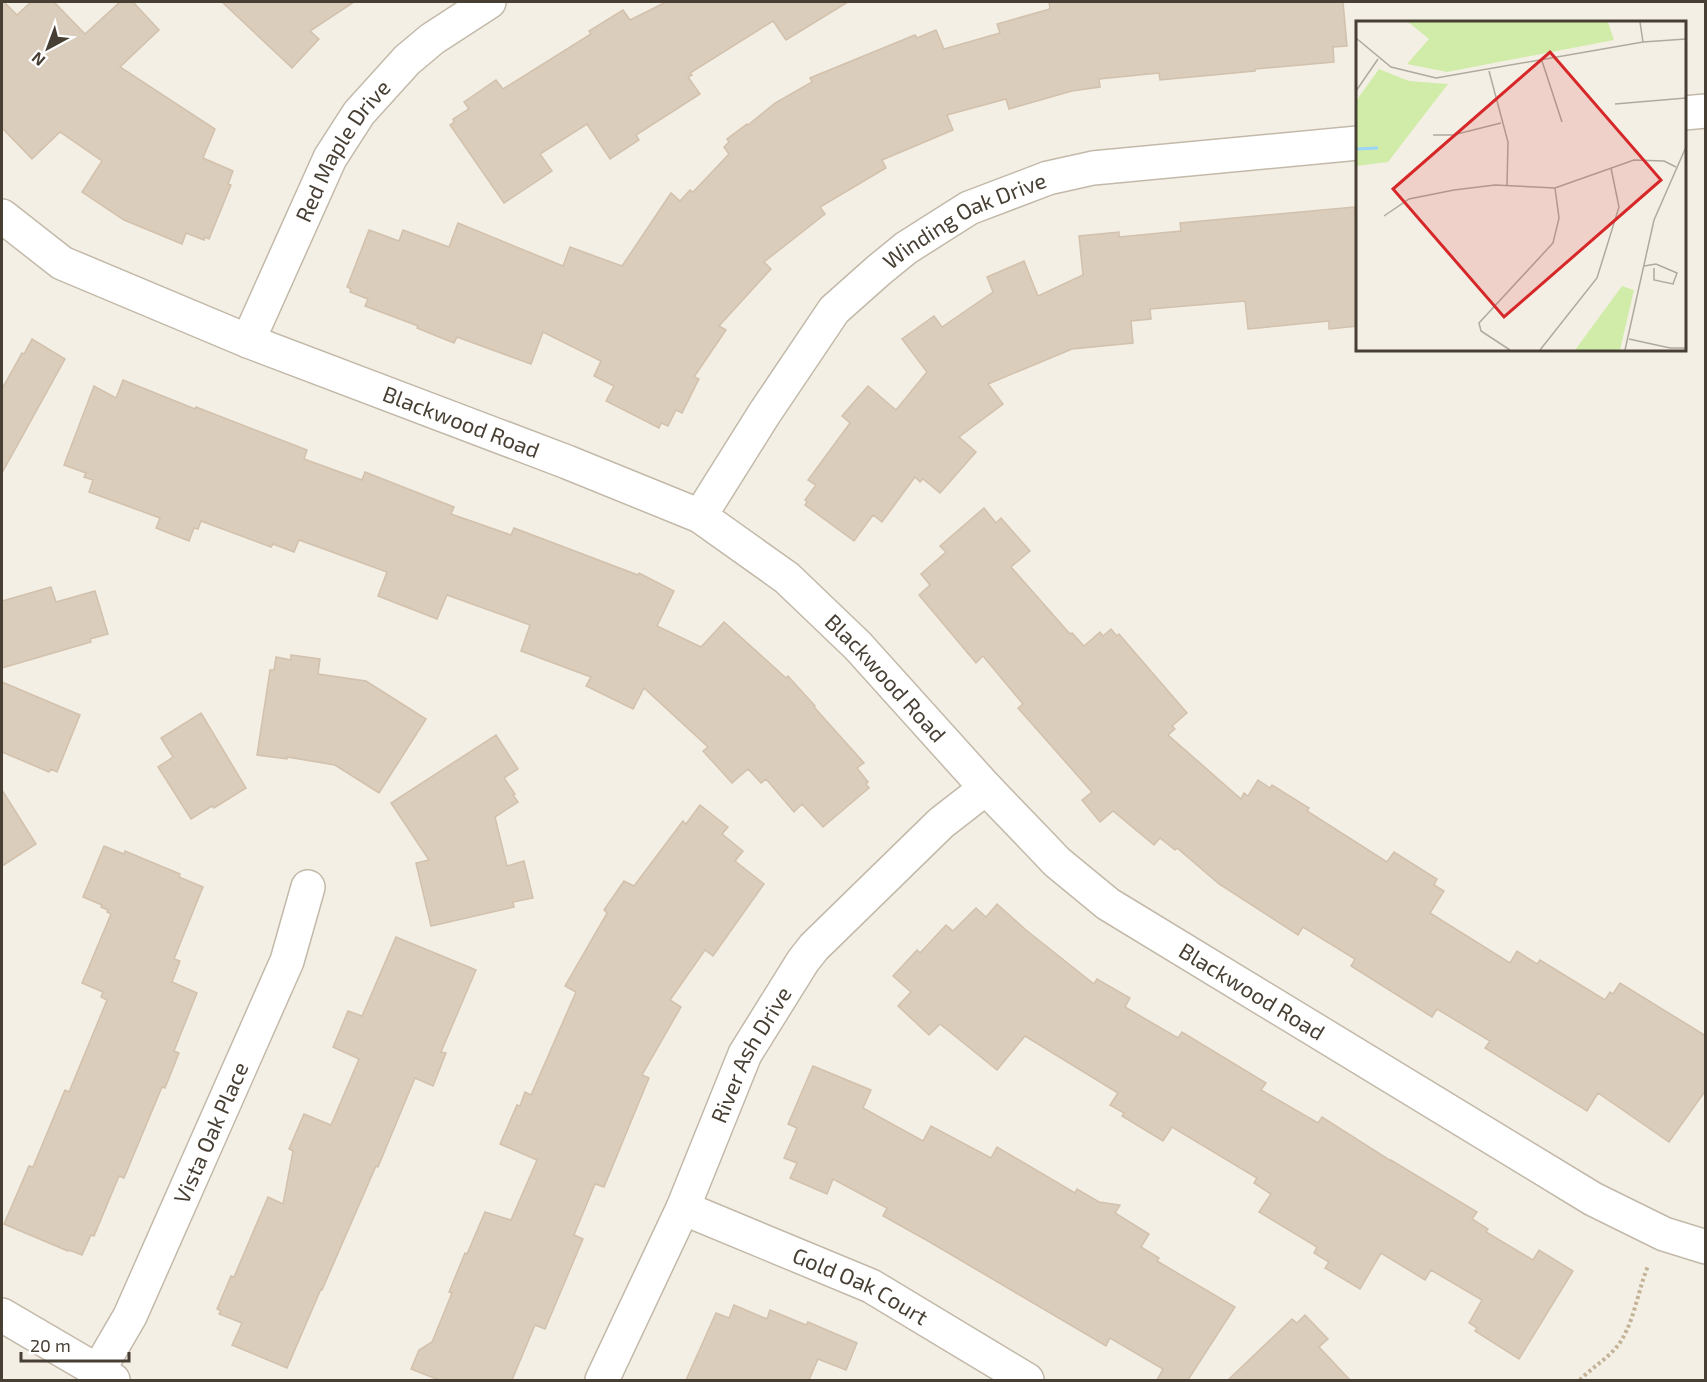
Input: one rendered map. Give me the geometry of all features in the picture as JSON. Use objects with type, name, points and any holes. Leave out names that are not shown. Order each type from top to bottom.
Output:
[{"type":"street","name":"Red Maple Drive","points":[[248,341],[330,158],[359,113],[407,60],[432,39],[489,2]]},
{"type":"street","points":[[1686,113],[1706,111]]},
{"type":"street","name":"Winding Oak Drive","points":[[700,516],[764,414],[834,310],[906,248],[969,208],[1048,178],[1093,168],[1356,143]]},
{"type":"street","name":"Blackwood Road","points":[[2,216],[62,263],[248,341],[577,466],[700,516],[786,578],[858,646],[986,788],[1057,862],[1108,904],[1593,1199],[1664,1234],[1706,1247]]},
{"type":"street","name":"River Ash Drive","points":[[602,1380],[683,1208],[745,1054],[803,961],[814,947],[941,823],[986,788]]},
{"type":"street","name":"Vista Oak Place","points":[[105,1376],[287,961],[308,887]]},
{"type":"street","name":"Gold Oak Court","points":[[683,1208],[871,1286],[1027,1380]]},
{"type":"street","points":[[2,1315],[105,1376]]},
{"type":"path","points":[[1580,1380],[1620,1342],[1632,1317],[1647,1268],[1664,1234]]},
{"type":"building","points":[[2,2],[17,15],[31,2],[54,2],[85,34],[120,2],[133,2],[159,30],[120,67],[215,129],[203,158],[233,171],[228,184],[231,185],[209,239],[205,237],[204,240],[186,233],[182,244],[124,220],[82,192],[102,161],[60,132],[32,159],[2,128]]},
{"type":"building","points":[[222,2],[354,2],[310,31],[319,39],[292,68]]},
{"type":"building","points":[[666,2],[848,2],[786,40],[773,21],[690,73],[692,75],[688,77],[700,94],[636,135],[639,140],[610,159],[587,124],[540,154],[552,171],[504,203],[450,125],[454,122],[453,119],[469,109],[464,102],[496,80],[503,89],[591,34],[589,31],[623,10],[630,20]]},
{"type":"building","points":[[1049,2],[1343,2],[1347,46],[1333,47],[1334,62],[1160,80],[1159,73],[1099,79],[1100,87],[1072,91],[1009,109],[1006,99],[947,115],[953,130],[882,160],[886,168],[820,207],[825,214],[764,262],[771,269],[719,326],[726,330],[694,377],[699,379],[682,413],[676,410],[668,426],[661,423],[659,428],[606,401],[614,386],[594,376],[601,361],[543,332],[531,364],[457,337],[454,343],[417,328],[418,326],[365,306],[368,299],[350,292],[351,289],[347,287],[369,230],[399,241],[403,230],[449,247],[458,223],[563,266],[570,247],[622,266],[671,193],[680,201],[690,190],[693,192],[729,154],[724,147],[729,142],[727,139],[775,103],[812,82],[810,78],[915,35],[917,38],[936,30],[944,49],[1000,33],[997,24],[1050,9]]},
{"type":"building","points":[[1354,207],[1356,326],[1329,329],[1329,321],[1248,329],[1245,301],[1150,309],[1151,319],[1131,321],[1133,343],[1072,349],[988,384],[1003,404],[959,437],[976,452],[940,493],[923,479],[920,482],[915,477],[882,522],[873,515],[854,541],[805,505],[807,502],[805,500],[816,485],[808,480],[850,423],[842,416],[868,386],[896,410],[927,372],[902,339],[934,316],[942,327],[993,292],[987,277],[1024,261],[1038,296],[1083,275],[1079,236],[1119,232],[1119,237],[1181,231],[1180,223]]},
{"type":"building","points":[[32,339],[65,359],[2,473],[2,389]]},
{"type":"building","points":[[123,380],[307,450],[304,459],[362,480],[365,472],[454,507],[451,514],[511,535],[514,528],[638,575],[639,573],[674,591],[657,626],[701,647],[724,622],[786,678],[788,676],[815,706],[864,763],[857,768],[868,782],[866,784],[869,788],[823,827],[802,804],[794,812],[766,779],[761,783],[748,769],[732,783],[703,751],[708,747],[644,688],[633,709],[586,686],[591,677],[521,651],[530,625],[447,595],[437,619],[378,596],[387,572],[299,540],[294,552],[273,544],[271,547],[201,521],[198,529],[194,528],[189,541],[156,528],[160,518],[89,492],[93,480],[84,477],[86,473],[64,465],[94,386],[116,398]]},
{"type":"building","points":[[984,508],[996,523],[1001,518],[1030,551],[1011,567],[1070,634],[1072,633],[1084,646],[1100,632],[1103,636],[1111,629],[1117,636],[1119,634],[1187,713],[1172,726],[1175,729],[1168,735],[1241,799],[1244,793],[1248,796],[1258,780],[1270,788],[1272,785],[1309,808],[1307,811],[1387,862],[1394,852],[1437,879],[1434,885],[1444,891],[1430,913],[1510,963],[1517,951],[1537,964],[1540,960],[1605,1000],[1610,992],[1613,994],[1620,983],[1706,1036],[1706,1090],[1669,1142],[1598,1093],[1587,1111],[1485,1048],[1490,1041],[1437,1009],[1432,1017],[1351,966],[1355,959],[1303,927],[1298,935],[1219,884],[1177,848],[1175,850],[1160,838],[1154,845],[1113,811],[1100,822],[1082,800],[1092,792],[1018,708],[1023,704],[983,656],[976,663],[919,595],[930,585],[921,574],[946,552],[940,546]]},
{"type":"building","points":[[51,587],[56,602],[95,591],[108,634],[90,639],[91,642],[2,668],[2,601]]},
{"type":"building","points":[[291,655],[320,659],[318,674],[366,681],[426,719],[379,793],[335,765],[287,757],[287,759],[257,755],[270,670],[274,670],[276,657],[291,660]]},
{"type":"building","points":[[2,682],[80,715],[57,772],[51,769],[49,772],[2,752]]},
{"type":"building","points":[[201,713],[246,788],[191,819],[158,767],[173,757],[161,738]]},
{"type":"building","points":[[496,735],[518,769],[504,778],[518,802],[495,817],[507,866],[524,861],[533,898],[513,902],[514,907],[431,926],[416,863],[429,860],[391,803]]},
{"type":"building","points":[[2,790],[36,844],[2,866]]},
{"type":"building","points":[[700,805],[728,827],[722,834],[743,851],[735,861],[764,884],[713,956],[705,950],[670,1000],[681,1007],[642,1075],[649,1078],[604,1187],[595,1184],[574,1235],[583,1239],[545,1329],[535,1325],[512,1380],[439,1380],[411,1369],[419,1350],[432,1342],[452,1293],[449,1292],[485,1212],[511,1220],[537,1160],[500,1144],[525,1092],[531,1095],[576,992],[565,986],[607,913],[604,910],[624,881],[634,886],[683,821],[686,824]]},
{"type":"building","points":[[104,846],[124,854],[125,851],[180,874],[179,877],[203,887],[174,959],[180,961],[172,982],[197,993],[174,1051],[179,1053],[165,1088],[162,1087],[124,1178],[119,1176],[94,1236],[91,1235],[82,1255],[4,1224],[29,1166],[33,1167],[65,1090],[69,1092],[107,1000],[101,997],[103,992],[82,983],[111,914],[101,907],[102,905],[83,897]]},
{"type":"building","points":[[997,904],[1094,984],[1097,979],[1130,998],[1125,1007],[1178,1038],[1182,1032],[1266,1083],[1261,1090],[1318,1123],[1322,1117],[1477,1212],[1472,1219],[1488,1229],[1486,1232],[1533,1260],[1539,1250],[1573,1271],[1519,1359],[1475,1331],[1477,1328],[1469,1323],[1482,1300],[1431,1270],[1425,1280],[1381,1253],[1360,1289],[1325,1268],[1329,1262],[1314,1253],[1317,1247],[1259,1212],[1271,1194],[1254,1183],[1257,1178],[1172,1127],[1163,1141],[1122,1116],[1124,1113],[1110,1105],[1118,1093],[1025,1036],[997,1070],[940,1024],[929,1035],[898,1006],[911,992],[893,976],[917,950],[920,953],[946,925],[953,931],[976,908],[986,917]]},
{"type":"building","points":[[396,937],[476,970],[441,1052],[446,1053],[433,1086],[415,1078],[378,1167],[376,1166],[287,1368],[232,1345],[242,1323],[219,1314],[221,1311],[217,1309],[231,1276],[234,1277],[268,1197],[283,1204],[293,1151],[289,1149],[304,1114],[331,1125],[359,1059],[333,1047],[348,1011],[362,1016]]},
{"type":"building","points":[[813,1066],[871,1090],[863,1108],[923,1141],[931,1126],[991,1158],[997,1147],[1075,1193],[1077,1189],[1099,1202],[1120,1205],[1115,1213],[1149,1234],[1141,1247],[1159,1258],[1157,1261],[1235,1307],[1188,1380],[1157,1380],[1163,1369],[1110,1338],[1106,1346],[883,1216],[887,1208],[833,1179],[827,1194],[790,1178],[797,1163],[784,1158],[797,1128],[788,1124]]},
{"type":"building","points":[[734,1305],[767,1319],[770,1310],[806,1325],[808,1322],[857,1343],[846,1370],[818,1359],[809,1380],[686,1380],[716,1313],[729,1318]]},
{"type":"building","points":[[1305,1315],[1328,1339],[1319,1347],[1350,1380],[1228,1380],[1292,1319],[1297,1323]]}]
